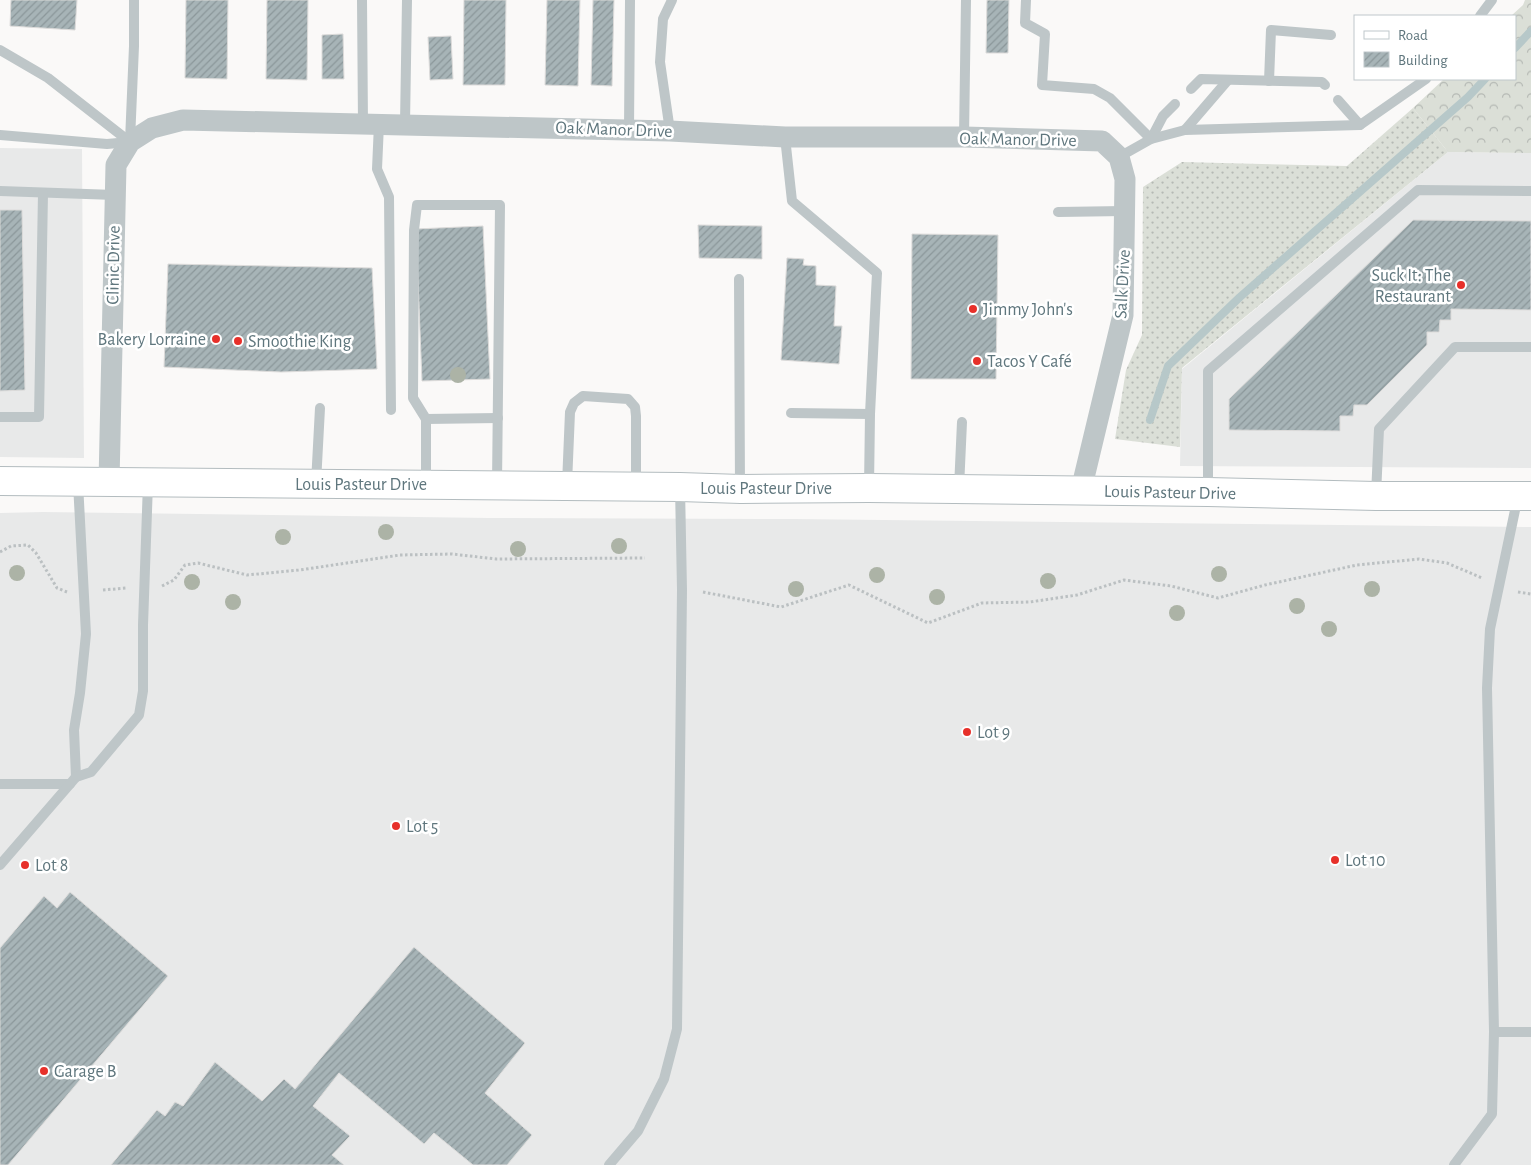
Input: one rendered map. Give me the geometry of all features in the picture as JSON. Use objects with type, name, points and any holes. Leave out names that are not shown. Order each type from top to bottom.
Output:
[{"type":"street","name":"Oak Manor Drive","points":[[130,142],[152,128],[183,120],[670,131],[785,136],[964,137],[1102,141],[1119,157]]},
{"type":"street","name":"Clinic Drive","points":[[108,482],[116,165],[130,142]]},
{"type":"street","name":"Salk Drive","points":[[1081,490],[1123,315],[1125,179],[1119,157]]},
{"type":"street","name":"Louis Pasteur Drive","points":[[0,481],[636,486],[740,490],[869,488],[1376,496],[1525,496]]},
{"type":"lane","points":[[130,142],[134,0]]},
{"type":"lane","points":[[362,0],[371,124],[377,169],[389,197],[391,410]]},
{"type":"lane","points":[[405,124],[407,0]]},
{"type":"lane","points":[[629,130],[630,0]]},
{"type":"lane","points":[[670,131],[660,62],[663,19],[672,0]]},
{"type":"lane","points":[[964,137],[966,0]]},
{"type":"lane","points":[[1026,0],[1025,23],[1045,34],[1042,85],[1094,89],[1110,98],[1151,138]]},
{"type":"lane","points":[[1481,15],[1492,0]]},
{"type":"lane","points":[[1269,81],[1271,30],[1331,35]]},
{"type":"lane","points":[[0,50],[48,78],[130,142]]},
{"type":"lane","points":[[1191,89],[1201,79],[1322,82],[1325,85]]},
{"type":"lane","points":[[1185,130],[1228,80]]},
{"type":"lane","points":[[1119,157],[1151,138],[1185,130],[1360,125],[1425,80]]},
{"type":"lane","points":[[1338,100],[1360,125]]},
{"type":"lane","points":[[1151,138],[1163,116],[1175,104]]},
{"type":"lane","points":[[0,135],[107,144],[130,142]]},
{"type":"lane","points":[[785,136],[792,201],[877,273],[870,414],[869,488]]},
{"type":"lane","points":[[1208,492],[1208,372],[1418,190],[1531,191]]},
{"type":"lane","points":[[0,192],[115,195]]},
{"type":"lane","points":[[0,417],[39,417],[43,193]]},
{"type":"lane","points":[[426,485],[426,419],[413,398],[414,230],[417,205],[500,205],[497,486]]},
{"type":"lane","points":[[1058,212],[1124,211]]},
{"type":"lane","points":[[740,279],[740,490]]},
{"type":"lane","points":[[1376,496],[1379,429],[1455,347],[1531,347]]},
{"type":"lane","points":[[566,486],[570,412],[574,403],[583,396],[628,399],[635,407],[636,486]]},
{"type":"lane","points":[[316,484],[320,408]]},
{"type":"lane","points":[[791,413],[870,414]]},
{"type":"lane","points":[[426,419],[498,418]]},
{"type":"lane","points":[[958,489],[962,422]]},
{"type":"lane","points":[[0,865],[73,780],[74,730],[86,634],[78,482]]},
{"type":"lane","points":[[0,784],[73,780],[91,772],[139,715],[143,691],[142,625],[148,482]]},
{"type":"lane","points":[[609,1165],[638,1131],[664,1079],[677,1029],[682,590],[680,487]]},
{"type":"lane","points":[[1455,1165],[1492,1114],[1494,1032],[1486,688],[1490,629],[1525,496]]},
{"type":"lane","points":[[1494,1032],[1531,1032]]},
{"type":"path","points":[[0,552],[12,546],[28,545],[36,553],[57,588],[67,592]]},
{"type":"path","points":[[161,586],[174,580],[185,565],[198,563],[247,575],[300,570],[400,555],[452,554],[496,559],[644,558]]},
{"type":"path","points":[[703,592],[781,607],[849,585],[928,623],[982,603],[1030,602],[1078,595],[1124,580],[1171,586],[1218,598],[1265,585],[1357,565],[1419,559],[1447,563],[1482,578]]},
{"type":"path","points":[[100,590],[127,588]]},
{"type":"path","points":[[1518,592],[1531,594]]},
{"type":"shaded area","points":[[0,148],[82,149],[84,458],[0,457]]},
{"type":"shaded area","points":[[1448,152],[1531,153],[1531,468],[1180,466],[1182,369]]},
{"type":"shaded area","points":[[0,513],[489,518],[794,519],[1531,527],[1531,1165],[0,1165]]},
{"type":"green space","points":[[1525,0],[1531,0],[1531,153],[1448,152],[1413,108],[1443,80],[1516,80],[1516,15],[1512,15],[1523,5]]},
{"type":"green space","points":[[1413,108],[1448,152],[1182,368],[1180,447],[1115,439],[1126,370],[1142,335],[1143,187],[1182,162],[1347,166]]},
{"type":"building","points":[[11,0],[77,0],[75,30],[10,26]]},
{"type":"building","points":[[186,0],[228,0],[227,79],[185,78]]},
{"type":"building","points":[[267,0],[308,0],[307,80],[266,79]]},
{"type":"building","points":[[464,0],[506,0],[505,85],[463,85]]},
{"type":"building","points":[[547,0],[580,0],[578,86],[545,85]]},
{"type":"building","points":[[593,0],[614,0],[612,86],[591,85]]},
{"type":"building","points":[[987,0],[1009,0],[1008,53],[986,53]]},
{"type":"building","points":[[343,34],[344,79],[322,79],[322,35]]},
{"type":"building","points":[[451,36],[453,79],[430,80],[428,37]]},
{"type":"building","points":[[0,210],[22,210],[25,390],[0,391]]},
{"type":"building","points":[[1413,220],[1531,221],[1531,310],[1451,309],[1451,320],[1440,320],[1439,332],[1427,332],[1427,345],[1367,405],[1354,405],[1353,416],[1340,416],[1340,431],[1229,430],[1229,399]]},
{"type":"building","points":[[698,225],[762,226],[762,259],[699,258]]},
{"type":"building","points":[[483,226],[490,379],[422,381],[416,229]]},
{"type":"building","points":[[912,234],[998,235],[996,379],[911,379]]},
{"type":"building","points":[[787,258],[804,259],[803,265],[816,266],[816,285],[836,286],[834,326],[842,326],[839,364],[781,360]]},
{"type":"building","points":[[168,264],[372,268],[377,369],[281,372],[164,367]]},
{"type":"building","name":"Garage B","points":[[70,892],[168,976],[8,1165],[0,1165],[0,948],[44,896],[57,908]]},
{"type":"building","points":[[414,947],[525,1043],[485,1093],[532,1135],[507,1165],[473,1165],[434,1133],[424,1144],[339,1073],[313,1106],[350,1136],[332,1155],[344,1165],[111,1165],[157,1110],[165,1116],[175,1102],[183,1106],[215,1062],[262,1101],[284,1079],[295,1089]]},
{"type":"waterway","points":[[1516,47],[1531,31]]},
{"type":"waterway","points":[[1150,420],[1168,366],[1240,297],[1468,97],[1484,80]]},
{"type":"place","name":"Suck It: The Restaurant","points":[[1461,285]]},
{"type":"place","name":"Jimmy John's","points":[[973,309]]},
{"type":"place","name":"Bakery Lorraine","points":[[216,339]]},
{"type":"place","name":"Smoothie King","points":[[238,341]]},
{"type":"place","name":"Tacos Y Café","points":[[977,361]]},
{"type":"place","name":"Lot 9","points":[[967,732]]},
{"type":"place","name":"Lot 5","points":[[396,826]]},
{"type":"place","name":"Lot 10","points":[[1335,860]]},
{"type":"place","name":"Lot 8","points":[[25,865]]},
{"type":"place","name":"Garage B","points":[[44,1071]]}]
